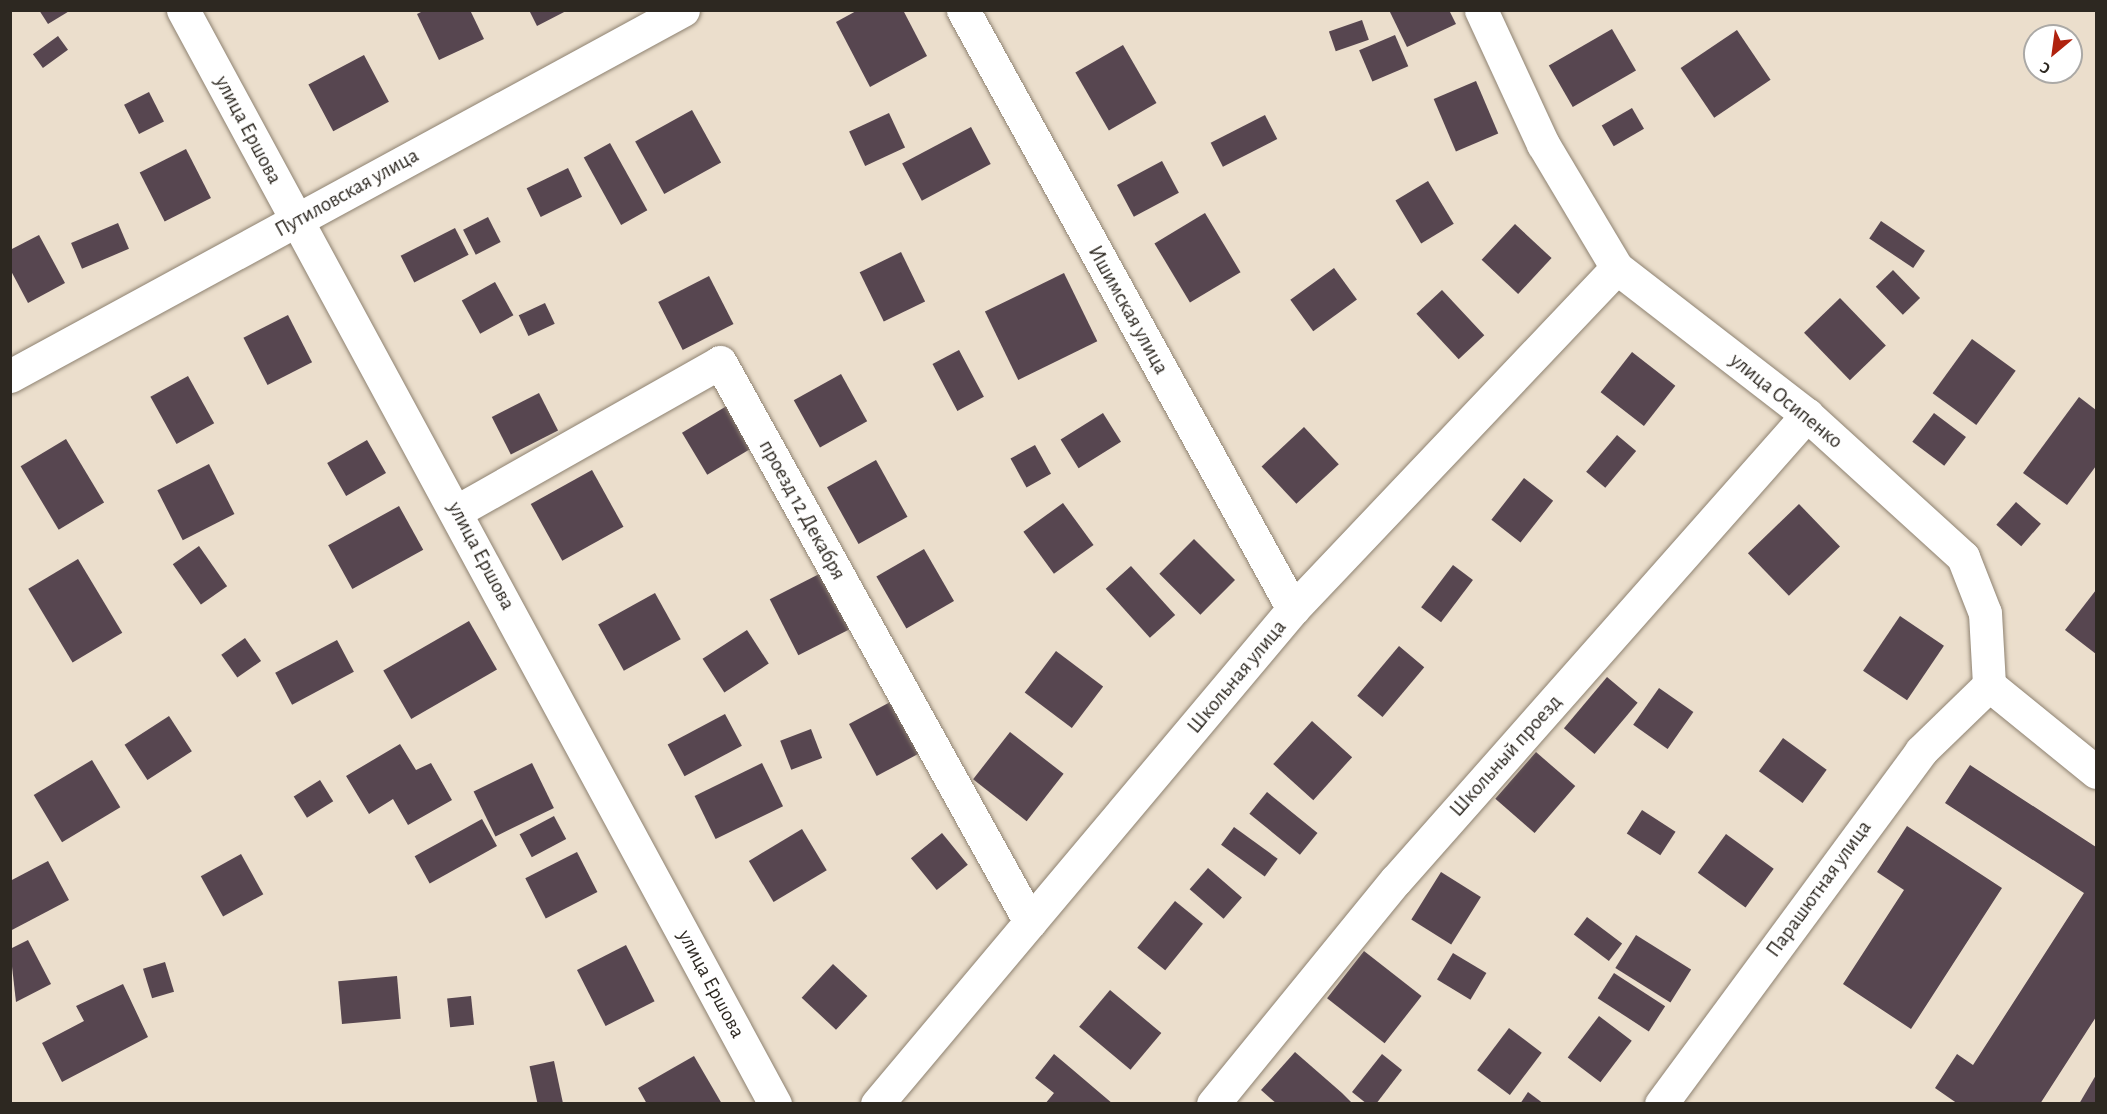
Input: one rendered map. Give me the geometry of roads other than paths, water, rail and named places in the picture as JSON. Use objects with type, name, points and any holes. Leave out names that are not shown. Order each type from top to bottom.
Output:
[{"type":"street","name":"улица Ершова","points":[[183,10],[457,511],[775,1104]]},
{"type":"street","name":"Путиловская улица","points":[[10,376],[683,10]]},
{"type":"street","name":"Ишимская улица","points":[[963,10],[1293,609]]},
{"type":"street","name":"улица Осипенко","points":[[1481,10],[1543,144],[1617,268],[1807,415],[1964,557],[1985,613],[1989,685]]},
{"type":"street","name":"Школьная улица","points":[[877,1104],[1293,609],[1617,268]]},
{"type":"street","name":"проезд 12 Декабря","points":[[457,511],[720,362],[1030,922]]},
{"type":"street","name":"Школьный проезд","points":[[1213,1104],[1396,880],[1807,415]]},
{"type":"street","points":[[1989,685],[2097,772]]},
{"type":"street","name":"Парашютная улица","points":[[1661,1104],[1921,751],[1989,685]]}]
